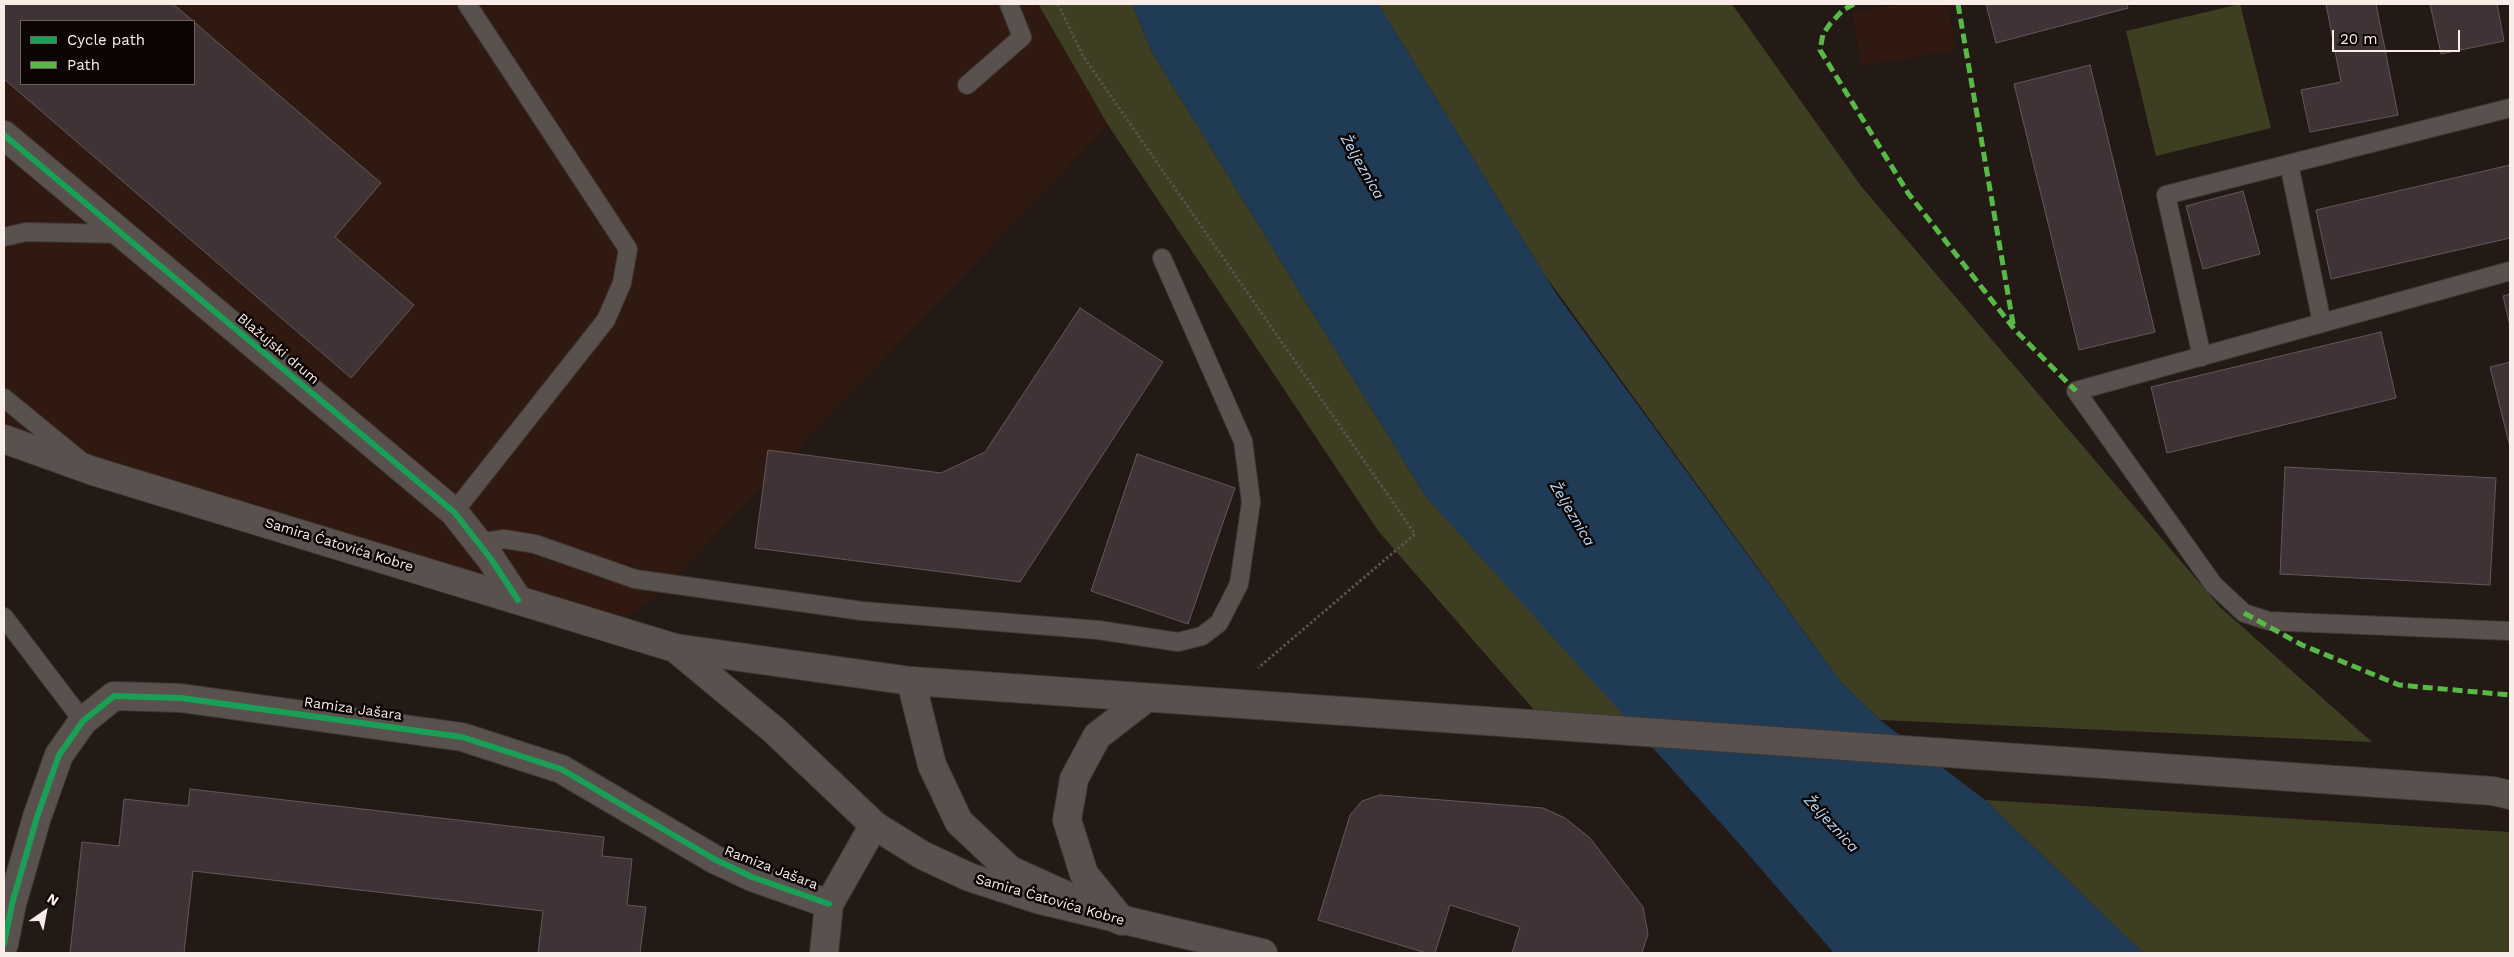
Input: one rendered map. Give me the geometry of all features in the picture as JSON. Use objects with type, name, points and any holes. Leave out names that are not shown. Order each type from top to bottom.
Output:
[{"type":"main road","name":"Blažujski drum","points":[[4,135],[454,512],[518,600]]},
{"type":"main road","name":"Samira Ćatovića Kobre","points":[[4,439],[94,471],[675,648],[911,681],[2498,789]]},
{"type":"main road","name":"Samira Ćatovića Kobre","points":[[675,648],[775,731],[874,825],[922,855],[969,877],[1040,900],[1263,953]]},
{"type":"main road","points":[[911,681],[932,765],[959,822],[1010,870],[1122,921]]},
{"type":"main road","name":"Ramiza Jašara","points":[[4,944],[12,904],[37,817],[59,755],[82,721],[114,696],[181,698],[462,738],[561,769],[714,859],[752,877],[829,904]]},
{"type":"main road","points":[[1122,921],[1084,874],[1067,820],[1074,779],[1097,736],[1145,698]]},
{"type":"main road","points":[[824,953],[829,904],[874,825]]},
{"type":"lane","points":[[454,512],[606,320],[622,283],[628,249],[467,4]]},
{"type":"lane","points":[[967,86],[1022,37],[1008,4]]},
{"type":"lane","points":[[2202,357],[2166,195],[2510,108]]},
{"type":"lane","points":[[2289,164],[2322,323]]},
{"type":"lane","points":[[4,237],[26,232],[122,234]]},
{"type":"lane","points":[[478,543],[504,538],[535,544],[635,579],[862,611],[1098,630],[1178,642],[1202,636],[1219,623],[1240,584],[1251,502],[1243,441],[1162,258]]},
{"type":"lane","points":[[2510,271],[2076,391],[2213,584],[2244,613],[2269,620],[2510,630]]},
{"type":"lane","points":[[4,398],[94,471]]},
{"type":"lane","points":[[4,616],[82,721]]},
{"type":"path","points":[[1058,4],[1083,56],[1415,534],[1227,704]]},
{"type":"shaded area","points":[[4,4],[1037,4],[1108,125],[660,593],[612,629],[4,439]]},
{"type":"shaded area","points":[[1038,4],[1132,4],[1152,52],[1426,497],[1644,733],[1548,726],[1379,532],[1108,125]]},
{"type":"shaded area","points":[[1378,4],[1732,4],[1861,186],[2220,607],[2372,742],[1880,720],[1840,681],[1544,274]]},
{"type":"shaded area","points":[[1901,4],[1948,4],[1956,50],[1861,66],[1852,12]]},
{"type":"shaded area","points":[[2240,4],[2271,128],[2156,156],[2126,31]]},
{"type":"shaded area","points":[[1985,800],[2510,832],[2510,953],[2143,953]]},
{"type":"water","name":"Željeznica","points":[[1132,4],[1378,4],[1557,295],[1840,681],[1880,720],[1985,800],[2143,953],[1834,953],[1727,830],[1426,497],[1152,52]]},
{"type":"building","points":[[4,4],[173,4],[192,20],[20,20],[20,85],[195,85],[195,23],[381,183],[335,237],[414,305],[351,378],[4,79]]},
{"type":"building","points":[[1986,4],[2127,4],[2128,8],[1996,43]]},
{"type":"building","points":[[2326,4],[2376,4],[2398,115],[2310,132],[2301,90],[2341,82]]},
{"type":"building","points":[[2430,4],[2497,4],[2504,41],[2441,54]]},
{"type":"building","points":[[2090,65],[2155,332],[2079,350],[2014,84]]},
{"type":"building","points":[[2510,165],[2510,238],[2331,279],[2316,210]]},
{"type":"building","points":[[2243,191],[2260,254],[2203,269],[2186,206]]},
{"type":"building","points":[[2510,294],[2510,326],[2503,296]]},
{"type":"building","points":[[1080,308],[1163,362],[1020,582],[755,548],[768,450],[941,473],[985,452]]},
{"type":"building","points":[[2381,332],[2396,398],[2167,453],[2151,387]]},
{"type":"building","points":[[2510,362],[2510,447],[2490,367]]},
{"type":"building","points":[[1137,454],[1235,488],[1188,624],[1091,591]]},
{"type":"building","points":[[2285,467],[2496,478],[2490,585],[2280,574]]},
{"type":"building","points":[[190,789],[604,837],[602,856],[632,859],[627,905],[646,907],[640,953],[538,953],[543,911],[193,871],[184,953],[70,953],[82,842],[119,846],[124,799],[188,806]]},
{"type":"building","points":[[1380,795],[1543,808],[1565,818],[1590,838],[1643,907],[1648,934],[1642,953],[1512,953],[1520,927],[1450,905],[1435,953],[1426,953],[1318,920],[1350,815],[1362,801]]},
{"type":"marked path","points":[[1854,4],[1843,10],[1830,24],[1823,34],[1820,50],[1908,193],[2015,330],[2076,391]]},
{"type":"marked path","points":[[1958,4],[2014,329]]},
{"type":"marked path","points":[[2244,613],[2302,645],[2399,685],[2510,695]]},
{"type":"cycle path","points":[[4,135],[454,512],[491,559],[518,600]]},
{"type":"cycle path","points":[[4,944],[12,904],[37,817],[59,755],[83,721],[114,696],[181,698],[462,737],[561,769],[714,859],[752,877],[829,904]]}]
